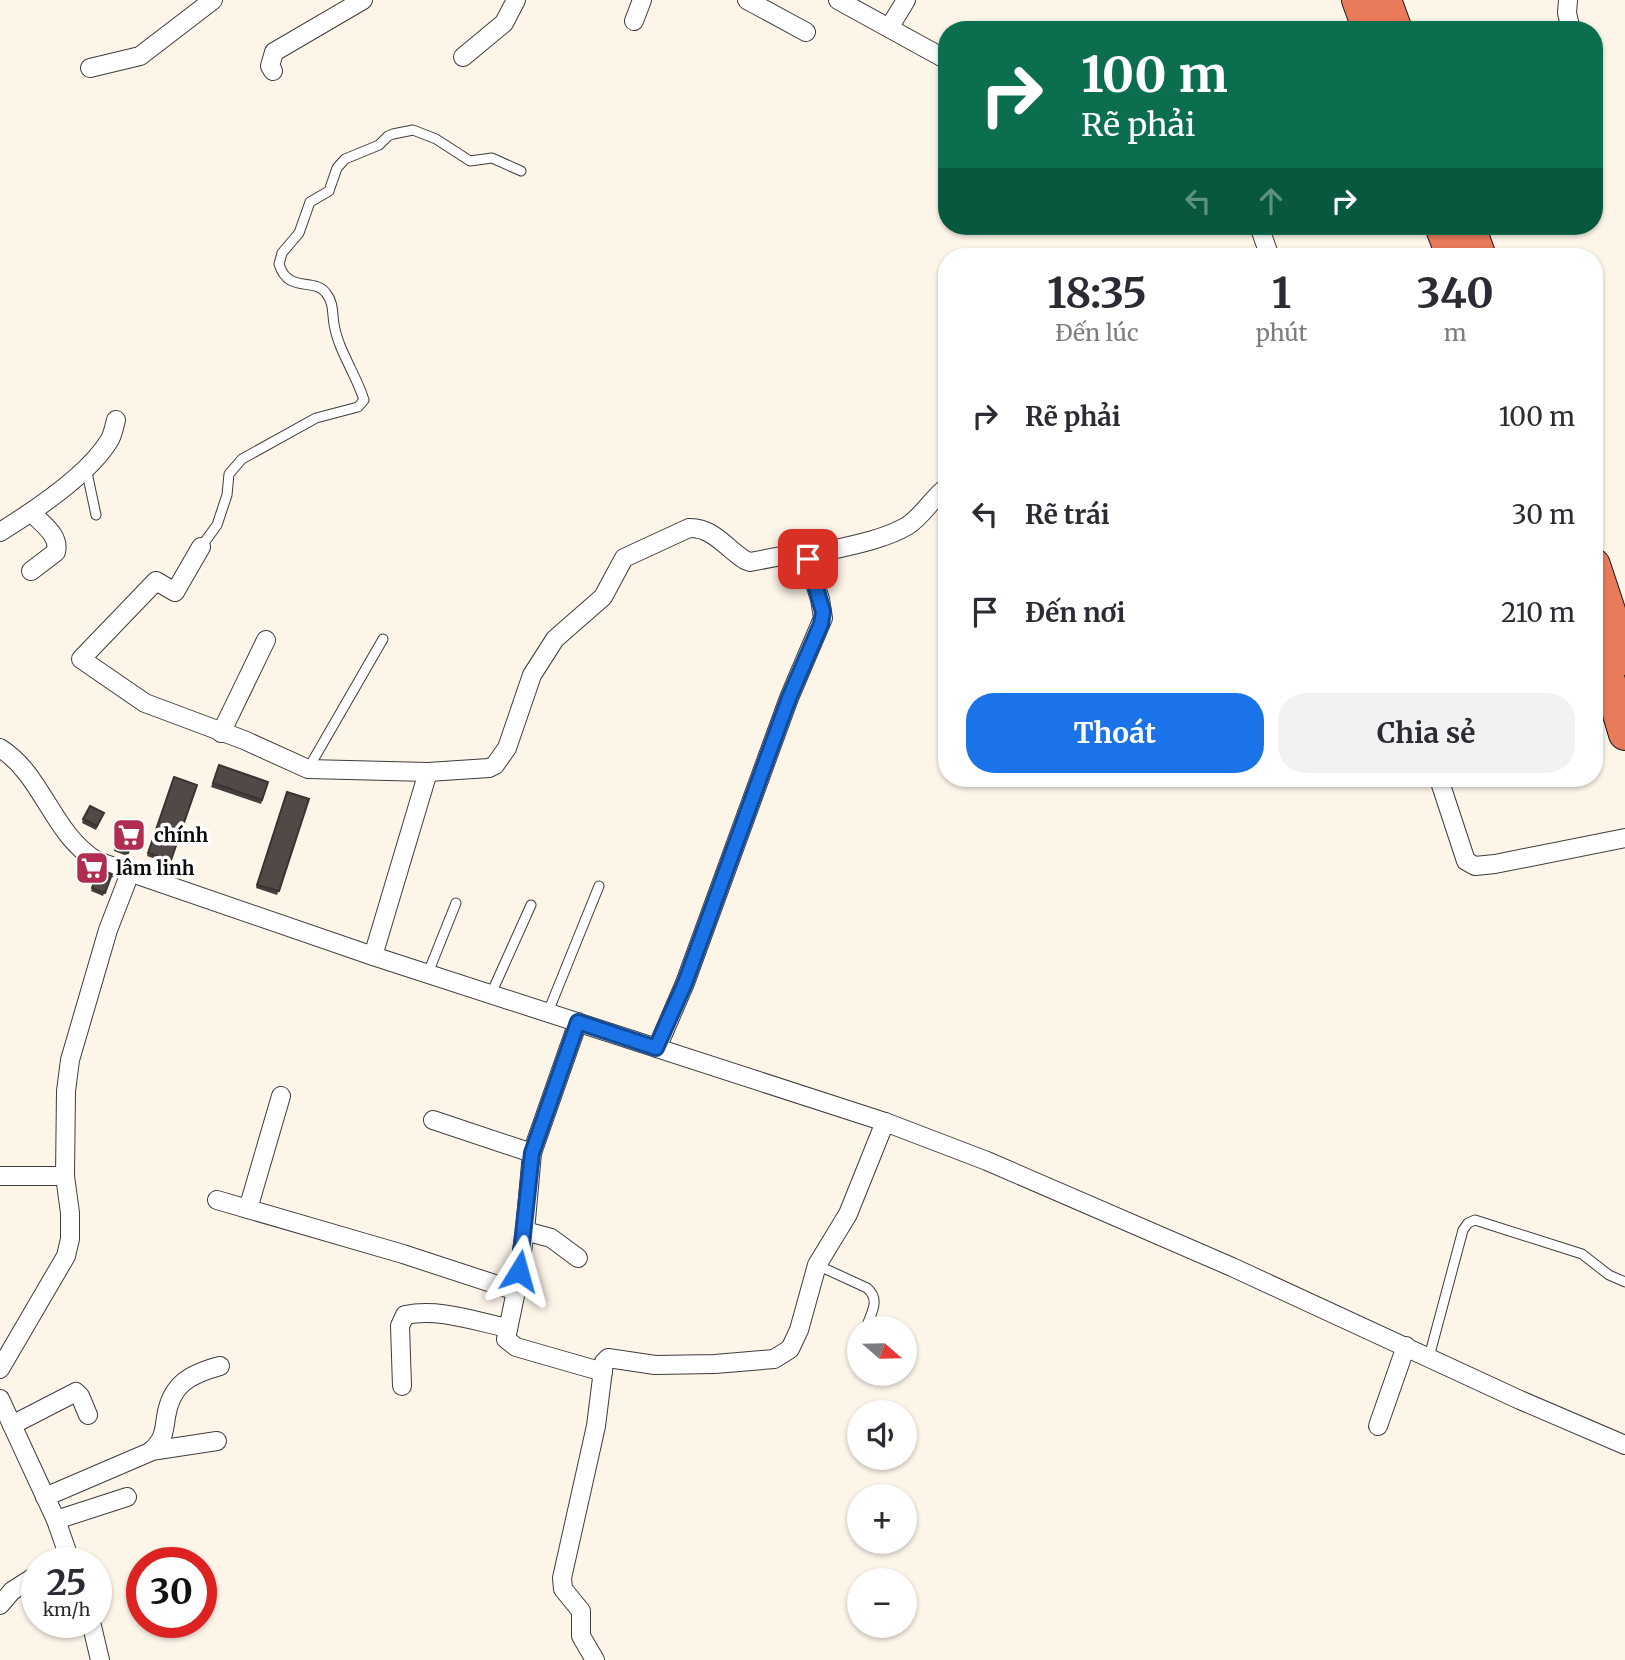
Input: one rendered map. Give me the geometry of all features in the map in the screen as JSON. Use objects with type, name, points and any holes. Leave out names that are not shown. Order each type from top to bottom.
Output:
[{"type":"highway","points":[[1358,0],[1366,21]]},
{"type":"highway","points":[[1385,0],[1393,21]]},
{"type":"highway","points":[[1603,593],[1625,660]]},
{"type":"highway","points":[[1603,661],[1625,734]]},
{"type":"street","points":[[90,68],[140,56],[213,0]]},
{"type":"street","points":[[273,71],[270,66],[274,52],[363,0]]},
{"type":"street","points":[[463,57],[504,23],[516,0]]},
{"type":"street","points":[[635,20],[642,0]]},
{"type":"street","points":[[747,0],[806,32]]},
{"type":"street","points":[[838,0],[938,55]]},
{"type":"street","points":[[889,28],[906,0]]},
{"type":"street","points":[[1568,0],[1569,21]]},
{"type":"street","points":[[0,532],[32,513],[86,468],[110,439],[116,420]]},
{"type":"street","points":[[201,547],[175,592],[156,581],[81,659],[137,698],[244,740],[308,769],[428,772],[481,770],[495,765],[502,757],[513,736],[536,670],[555,639],[603,597],[621,562],[630,554],[689,528],[696,528],[710,532],[745,561],[797,553],[806,556],[898,531],[915,520],[938,494]]},
{"type":"street","points":[[31,571],[56,552],[58,545],[32,513]]},
{"type":"street","points":[[656,1048],[685,983],[789,698],[821,624],[823,612],[806,556]]},
{"type":"street","points":[[221,733],[266,640]]},
{"type":"street","points":[[0,748],[10,754],[25,772],[72,841],[97,861],[373,956],[885,1122],[1018,1174],[1244,1272],[1625,1445]]},
{"type":"street","points":[[373,956],[428,772]]},
{"type":"street","points":[[1442,787],[1466,860],[1475,866],[1625,838]]},
{"type":"street","points":[[0,1369],[66,1256],[70,1213],[65,1175],[66,1091],[70,1060],[108,930],[130,873]]},
{"type":"street","points":[[578,1022],[532,1153],[525,1231],[506,1339],[516,1347],[603,1372]]},
{"type":"street","points":[[248,1209],[281,1096]]},
{"type":"street","points":[[433,1120],[532,1153]]},
{"type":"street","points":[[595,1660],[581,1636],[581,1611],[563,1589],[562,1578],[593,1439],[604,1362],[608,1358],[655,1365],[715,1364],[774,1359],[782,1355],[796,1340],[817,1265],[848,1214],[885,1122]]},
{"type":"street","points":[[0,1176],[65,1175]]},
{"type":"street","points":[[217,1200],[403,1254],[516,1291]]},
{"type":"street","points":[[525,1231],[551,1238],[578,1258]]},
{"type":"street","points":[[402,1386],[400,1326],[405,1315],[419,1312],[440,1314],[508,1328]]},
{"type":"street","points":[[1378,1426],[1406,1346]]},
{"type":"street","points":[[150,1452],[161,1443],[173,1395],[183,1382],[197,1372],[220,1366]]},
{"type":"street","points":[[12,1425],[76,1392],[88,1415]]},
{"type":"street","points":[[0,1399],[56,1520],[62,1547]]},
{"type":"street","points":[[46,1497],[150,1452],[217,1441]]},
{"type":"street","points":[[56,1520],[127,1497]]},
{"type":"street","points":[[0,1605],[21,1585]]},
{"type":"street","points":[[95,1638],[100,1660]]},
{"type":"lane","points":[[201,547],[217,525],[227,495],[229,474],[242,459],[316,418],[358,407],[364,400],[334,328],[334,311],[328,296],[321,289],[292,282],[285,277],[279,264],[282,253],[299,233],[310,202],[329,191],[337,168],[345,159],[379,145],[388,136],[413,130],[436,139],[470,161],[492,158],[521,171]]},
{"type":"lane","points":[[86,468],[96,515]]},
{"type":"lane","points":[[308,769],[383,639]]},
{"type":"lane","points":[[548,1012],[599,886]]},
{"type":"lane","points":[[428,974],[456,903]]},
{"type":"lane","points":[[491,994],[531,905]]},
{"type":"lane","points":[[1429,1357],[1463,1230],[1468,1223],[1475,1220],[1582,1254],[1609,1275],[1625,1282]]},
{"type":"lane","points":[[817,1265],[873,1293],[876,1301],[870,1316]]},
{"type":"building","points":[[219,765],[268,782],[262,800],[213,783]]},
{"type":"building","points":[[174,777],[197,785],[171,860],[148,853]]},
{"type":"building","points":[[287,792],[309,799],[279,891],[257,885]]},
{"type":"building","points":[[90,806],[104,813],[97,826],[83,819]]},
{"type":"building","points":[[124,824],[138,830],[128,853],[115,848]]},
{"type":"building","points":[[99,869],[112,874],[105,893],[92,888]]},
{"type":"place","name":"chính","points":[[129,835]]},
{"type":"place","name":"lâm linh","points":[[92,868]]},
{"type":"route","points":[[519,1271],[532,1153],[578,1022],[656,1048],[685,983],[789,698],[823,618],[808,559]]}]
